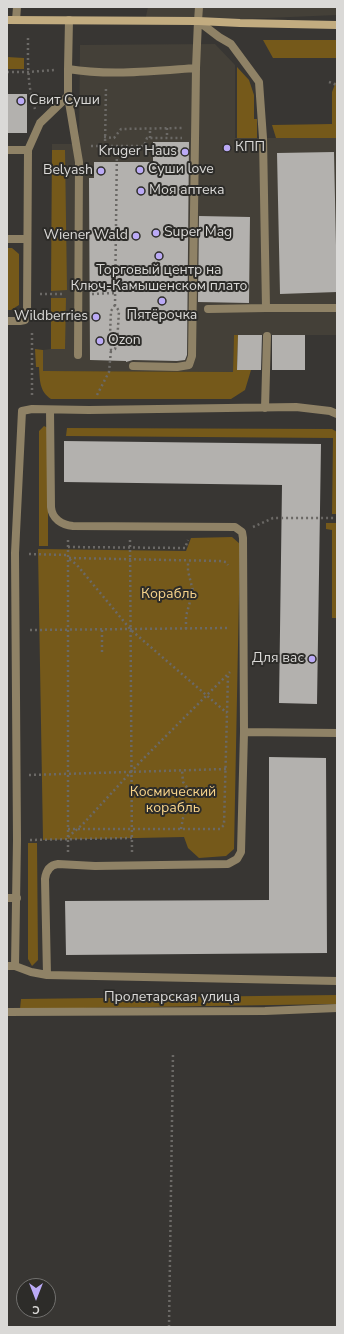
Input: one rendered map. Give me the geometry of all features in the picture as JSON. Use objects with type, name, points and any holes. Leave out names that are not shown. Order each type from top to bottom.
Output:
[{"type":"street","points":[[16,20],[17,7]]},
{"type":"street","points":[[133,366],[177,367],[189,365],[192,356],[196,68],[199,7]]},
{"type":"street","points":[[7,20],[198,21],[337,25]]},
{"type":"street","points":[[69,20],[68,96],[79,162],[78,355]]},
{"type":"street","points":[[198,21],[231,44],[259,82],[263,138],[266,308]]},
{"type":"street","points":[[68,69],[107,72],[196,68]]},
{"type":"street","points":[[7,321],[25,320],[27,314],[28,150],[40,123],[68,96]]},
{"type":"street","points":[[7,150],[28,150]]},
{"type":"street","points":[[7,239],[27,239]]},
{"type":"street","points":[[208,309],[337,308]]},
{"type":"street","points":[[265,408],[266,336]]},
{"type":"street","points":[[337,414],[330,411],[296,407],[89,410],[32,409],[25,410],[22,413],[15,553],[17,898],[11,966],[47,975],[337,981]]},
{"type":"street","points":[[47,975],[45,876],[52,865],[68,864],[95,866],[228,864],[237,859],[241,852],[244,732],[242,532],[235,527],[67,525],[58,521],[51,511],[50,410]]},
{"type":"street","points":[[244,732],[337,733]]},
{"type":"street","points":[[7,898],[17,898]]},
{"type":"street","name":"Пролетарская улица","points":[[7,1012],[265,1011],[337,1008]]},
{"type":"path","points":[[28,38],[28,72],[31,95],[40,123]]},
{"type":"path","points":[[7,72],[68,69]]},
{"type":"path","points":[[107,72],[104,137],[105,146],[144,146],[147,138],[195,138]]},
{"type":"path","points":[[329,82],[337,85]]},
{"type":"path","points":[[167,128],[167,138]]},
{"type":"path","points":[[104,137],[114,138],[121,129],[195,128]]},
{"type":"path","points":[[150,129],[150,138]]},
{"type":"path","points":[[89,410],[109,372],[112,350],[110,335],[111,311],[115,305],[117,146]]},
{"type":"path","points":[[78,294],[115,293]]},
{"type":"path","points":[[112,350],[115,349],[117,343],[119,311],[115,305]]},
{"type":"path","points":[[25,320],[32,327],[32,409]]},
{"type":"path","points":[[242,532],[273,518],[337,518]]},
{"type":"path","points":[[67,525],[68,864]]},
{"type":"path","points":[[129,526],[131,630],[131,865]]},
{"type":"path","points":[[68,547],[185,548],[194,527]]},
{"type":"path","points":[[34,554],[130,560],[226,562],[229,568]]},
{"type":"path","points":[[68,556],[78,565],[131,630],[237,722],[244,732]]},
{"type":"path","points":[[186,629],[186,616],[193,591],[188,571],[188,561]]},
{"type":"path","points":[[228,621],[228,628]]},
{"type":"path","points":[[16,631],[244,628]]},
{"type":"path","points":[[102,630],[102,653]]},
{"type":"path","points":[[68,829],[220,830],[224,825],[228,666]]},
{"type":"path","points":[[68,839],[131,771],[206,695],[228,674],[235,669],[244,666]]},
{"type":"path","points":[[181,829],[183,818],[192,799],[190,790],[183,782],[182,770]]},
{"type":"path","points":[[17,776],[131,771],[243,770]]},
{"type":"path","points":[[28,840],[132,838]]},
{"type":"path","points":[[169,1327],[173,1053]]},
{"type":"shaded area","points":[[148,7],[337,7],[337,15],[198,21],[145,21]]},
{"type":"shaded area","points":[[215,44],[235,65],[235,138],[337,138],[337,335],[234,335],[233,372],[43,371],[43,350],[51,349],[52,144],[79,144],[80,45]]},
{"type":"green space","points":[[263,40],[337,40],[337,58],[273,58]]},
{"type":"green space","points":[[7,57],[24,58],[24,69],[7,69]]},
{"type":"green space","points":[[237,67],[249,80],[254,95],[254,119],[257,119],[257,138],[237,138]]},
{"type":"green space","points":[[337,79],[337,138],[276,138],[272,125],[332,124],[332,92]]},
{"type":"green space","points":[[52,150],[65,150],[67,290],[51,291]]},
{"type":"green space","points":[[7,248],[12,248],[19,254],[19,305],[11,310],[7,310]]},
{"type":"green space","points":[[51,298],[66,298],[65,349],[51,349]]},
{"type":"green space","points":[[234,335],[238,335],[237,370],[251,370],[245,390],[231,399],[51,399],[42,389],[39,367],[36,367],[35,349],[43,350],[43,371],[233,372]]},
{"type":"green space","points":[[44,426],[48,428],[48,546],[39,546],[39,431]]},
{"type":"green space","points":[[67,428],[332,429],[337,432],[337,514],[332,514],[333,438],[66,436]]},
{"type":"green space","points":[[326,523],[337,523],[337,618],[332,618],[332,530],[326,529]]},
{"type":"green space","points":[[232,537],[240,544],[234,849],[226,856],[199,858],[188,848],[184,837],[43,840],[38,549],[186,551],[191,538]]},
{"type":"green space","points":[[28,843],[37,843],[38,960],[32,966],[28,959]]},
{"type":"green space","points":[[337,995],[337,1004],[20,1009],[21,999]]},
{"type":"building","points":[[7,94],[27,94],[27,133],[7,133]]},
{"type":"building","name":"Торговый центр на Ключ-Камышенском плато","points":[[153,142],[189,142],[187,355],[185,360],[177,361],[133,360],[126,362],[90,360],[89,178],[94,178],[94,162],[153,162]]},
{"type":"building","points":[[334,152],[337,292],[280,294],[277,153]]},
{"type":"building","points":[[199,216],[250,217],[249,303],[198,302]]},
{"type":"building","points":[[238,335],[262,335],[261,370],[237,370]]},
{"type":"building","points":[[272,335],[305,335],[305,370],[272,370]]},
{"type":"building","points":[[64,441],[321,444],[317,704],[279,703],[282,485],[64,482]]},
{"type":"building","points":[[269,757],[326,758],[327,953],[66,955],[65,901],[269,900]]},
{"type":"place","name":"Свит Суши","points":[[21,101]]},
{"type":"place","name":"КПП","points":[[227,148]]},
{"type":"place","name":"Kruger Haus","points":[[185,152]]},
{"type":"place","name":"Суши love","points":[[140,170]]},
{"type":"place","name":"Belyash","points":[[101,171]]},
{"type":"place","name":"Моя аптека","points":[[141,191]]},
{"type":"place","name":"Super Mag","points":[[156,233]]},
{"type":"place","name":"Wiener Wald","points":[[136,236]]},
{"type":"place","name":"Торговый центр на Ключ-Камышенском плато","points":[[159,256]]},
{"type":"place","name":"Пятёрочка","points":[[162,301]]},
{"type":"place","name":"Wildberries","points":[[96,317]]},
{"type":"place","name":"Ozon","points":[[100,341]]},
{"type":"place","name":"Для вас","points":[[312,659]]},
{"type":"park label","name":"Корабль","points":[[169,595]]},
{"type":"park label","name":"Космический корабль","points":[[173,802]]}]
